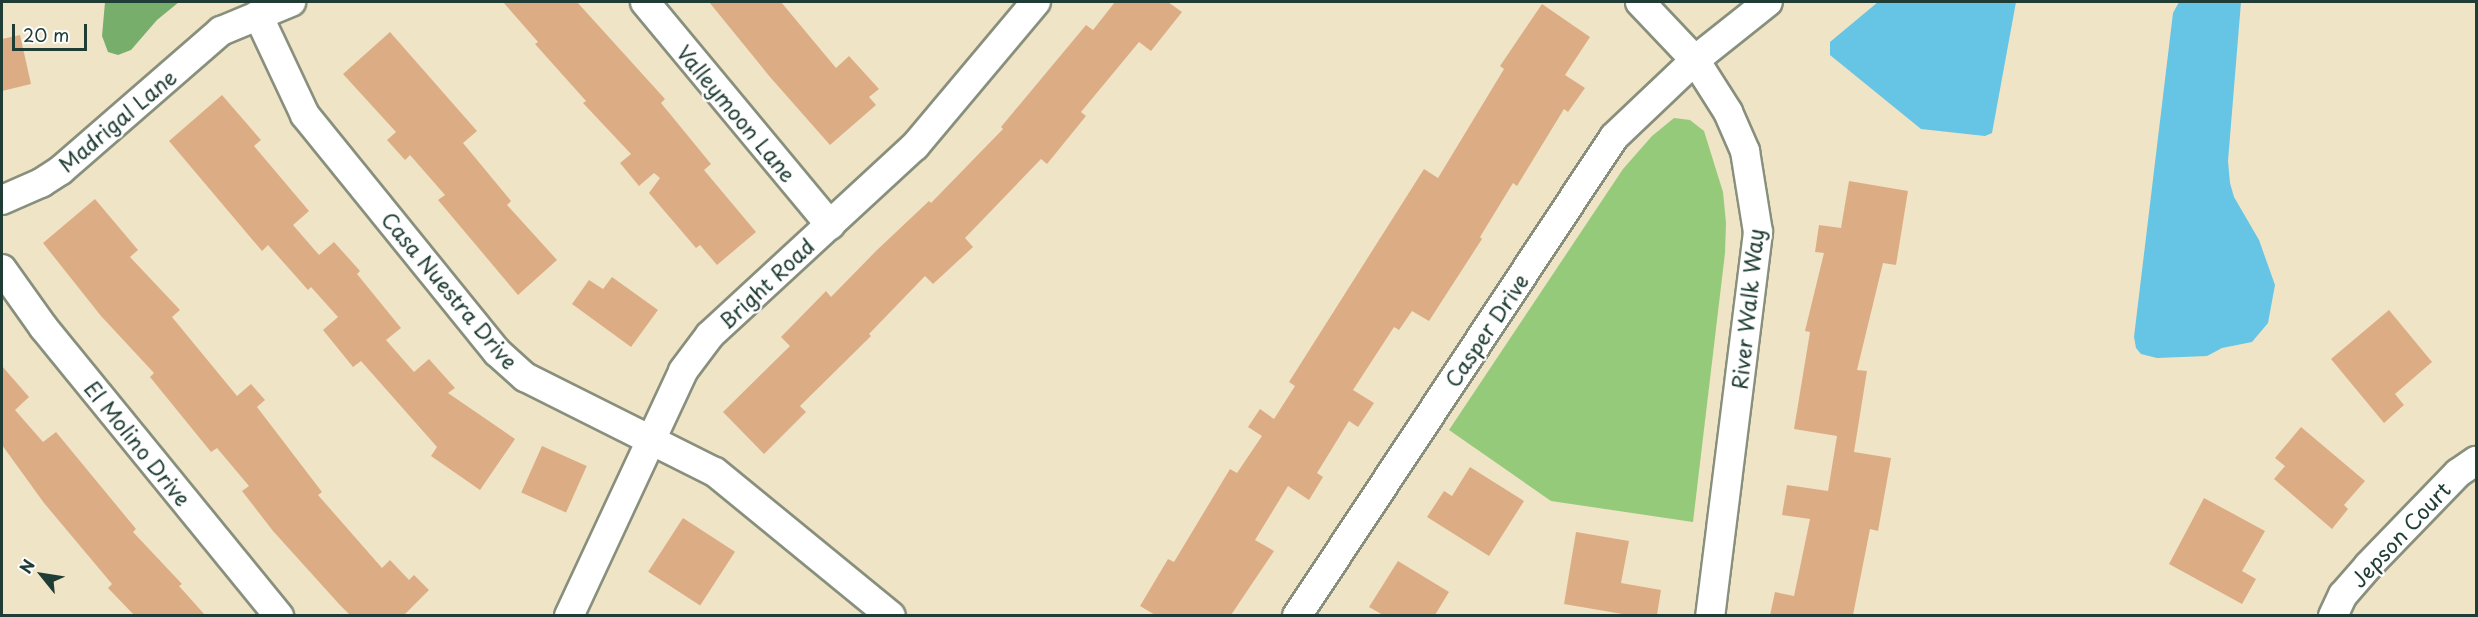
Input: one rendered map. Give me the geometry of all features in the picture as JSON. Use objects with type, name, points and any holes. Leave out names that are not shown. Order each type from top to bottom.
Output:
[{"type":"street","name":"Madrigal Lane","points":[[2,200],[41,183],[61,170],[221,31],[291,2]]},
{"type":"street","name":"Valleymoon Lane","points":[[645,2],[830,225]]},
{"type":"street","name":"Bright Road","points":[[568,615],[683,371],[710,335],[915,146],[1036,2]]},
{"type":"street","name":"River Walk Way","points":[[1640,2],[1695,60],[1728,112],[1745,150],[1758,232],[1710,615]]},
{"type":"street","name":"Casper Drive","points":[[1297,615],[1614,137],[1695,60],[1768,2]]},
{"type":"street","name":"Casa Nuestra Drive","points":[[258,15],[305,115],[497,352],[525,377],[715,472],[891,615]]},
{"type":"street","name":"El Molino Drive","points":[[2,269],[44,328],[279,615]]},
{"type":"street","name":"Jepson Court","points":[[2333,615],[2343,595],[2368,567],[2458,473],[2476,461]]},
{"type":"green space","points":[[105,2],[179,2],[157,20],[131,50],[118,55],[108,52],[102,36]]},
{"type":"green space","points":[[1674,118],[1690,120],[1704,131],[1723,192],[1726,223],[1725,253],[1693,522],[1551,501],[1449,430],[1623,169],[1652,136]]},
{"type":"water","points":[[1878,2],[2016,2],[1992,133],[1985,136],[1921,129],[1830,55],[1830,42]]},
{"type":"water","points":[[2179,2],[2241,2],[2228,161],[2230,183],[2234,197],[2259,240],[2275,285],[2268,323],[2252,342],[2222,348],[2207,356],[2157,358],[2141,354],[2136,348],[2134,337],[2173,13]]},
{"type":"building","points":[[503,2],[577,2],[665,99],[661,103],[711,164],[704,170],[756,232],[717,265],[700,245],[696,248],[649,193],[660,178],[654,173],[639,186],[620,163],[631,154],[583,103],[586,101],[535,44],[538,42]]},
{"type":"building","points":[[709,2],[781,2],[836,68],[849,56],[879,89],[869,97],[876,105],[830,145],[770,77]]},
{"type":"building","points":[[1115,2],[1168,2],[1182,12],[1151,51],[1139,42],[1081,112],[1086,116],[1047,164],[1041,159],[965,238],[973,247],[933,284],[925,276],[869,334],[871,336],[800,406],[806,412],[764,454],[723,412],[790,346],[781,337],[826,291],[831,297],[929,201],[931,203],[1003,129],[1001,127],[1086,25],[1093,30]]},
{"type":"building","points":[[1542,4],[1590,37],[1565,75],[1585,88],[1568,112],[1564,109],[1517,186],[1513,183],[1480,237],[1482,239],[1429,321],[1412,311],[1399,330],[1394,327],[1353,390],[1374,403],[1358,427],[1349,421],[1317,473],[1323,477],[1309,500],[1288,486],[1255,540],[1274,551],[1231,615],[1155,615],[1140,606],[1168,559],[1174,562],[1230,469],[1237,473],[1262,436],[1248,427],[1260,409],[1274,419],[1295,386],[1289,382],[1424,169],[1438,178],[1504,69],[1500,66]]},
{"type":"building","points":[[390,32],[477,131],[463,143],[511,201],[507,205],[557,260],[518,295],[438,200],[445,195],[410,155],[405,160],[387,140],[396,132],[343,74]]},
{"type":"building","points":[[20,35],[31,84],[2,91],[2,39]]},
{"type":"building","points":[[222,95],[261,140],[254,146],[309,211],[293,225],[319,255],[334,242],[360,271],[357,274],[401,328],[386,340],[414,372],[429,359],[455,388],[448,393],[515,439],[480,490],[431,456],[437,447],[361,361],[353,367],[323,330],[338,317],[311,287],[308,290],[268,245],[262,251],[169,141]]},
{"type":"building","points":[[1849,181],[1908,191],[1896,265],[1883,263],[1857,370],[1867,371],[1854,452],[1891,458],[1878,531],[1870,529],[1853,615],[1770,615],[1775,592],[1794,596],[1810,519],[1782,515],[1787,485],[1828,491],[1837,436],[1794,429],[1810,332],[1805,331],[1824,253],[1815,252],[1819,225],[1841,228]]},
{"type":"building","points":[[95,199],[138,250],[130,257],[180,310],[172,317],[237,396],[251,384],[265,400],[257,407],[322,492],[318,495],[382,568],[390,560],[409,580],[414,575],[429,590],[404,615],[350,615],[339,604],[273,531],[242,491],[249,486],[217,448],[211,452],[150,377],[154,373],[101,316],[43,243]]},
{"type":"building","points":[[612,277],[658,310],[631,347],[572,304],[589,280],[603,289]]},
{"type":"building","points":[[2389,310],[2432,362],[2395,394],[2404,405],[2384,423],[2331,359]]},
{"type":"building","points":[[2,366],[29,397],[15,410],[43,442],[56,432],[136,529],[133,532],[182,584],[179,586],[205,615],[134,615],[108,588],[112,584],[44,503],[2,445]]},
{"type":"building","points":[[2301,427],[2365,481],[2344,505],[2348,509],[2332,529],[2274,479],[2285,466],[2275,458]]},
{"type":"building","points":[[542,446],[587,466],[566,513],[521,493]]},
{"type":"building","points":[[1470,467],[1524,501],[1489,556],[1427,517],[1444,491],[1452,496]]},
{"type":"building","points":[[2204,498],[2265,531],[2242,571],[2256,579],[2242,604],[2169,564]]},
{"type":"building","points":[[683,518],[735,552],[700,605],[648,572]]},
{"type":"building","points":[[1576,532],[1629,541],[1621,583],[1661,590],[1657,615],[1628,615],[1564,604]]},
{"type":"building","points":[[1398,561],[1449,592],[1435,615],[1383,615],[1369,607]]}]
